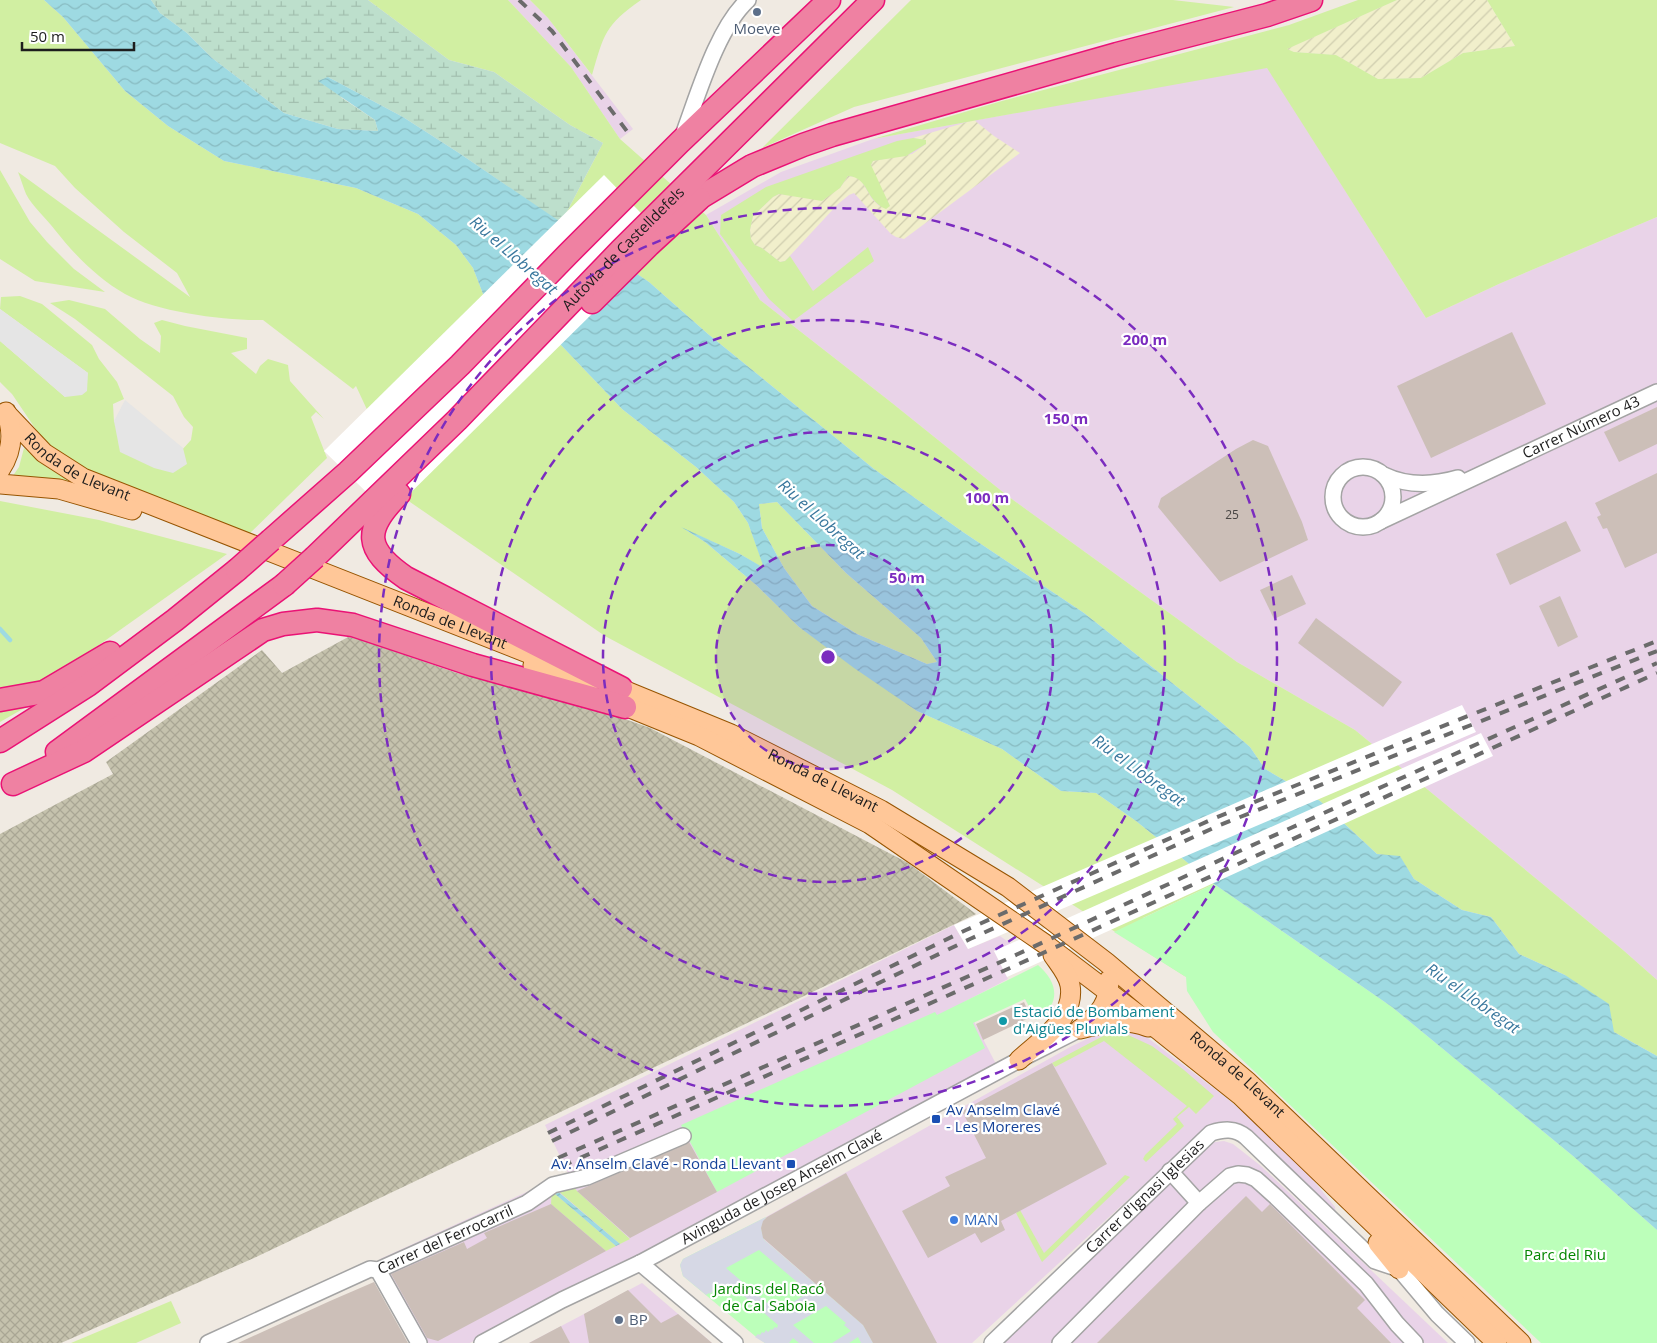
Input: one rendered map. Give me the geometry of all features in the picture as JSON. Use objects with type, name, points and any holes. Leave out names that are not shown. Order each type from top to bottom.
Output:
[{"type":"highway","points":[[0,741],[88,685],[163,629],[238,570],[348,472],[460,365],[680,142],[829,0]]},
{"type":"highway","name":"Autovia de Castelldefels","points":[[381,503],[497,378],[621,250],[873,0]]},
{"type":"highway","points":[[621,250],[664,218],[752,166],[803,144],[849,129],[1117,54],[1258,17],[1311,0]]},
{"type":"highway","points":[[7,788],[284,585],[314,557],[381,503],[699,199]]},
{"type":"highway","points":[[381,503],[374,526],[374,545],[378,554],[389,566],[406,578],[623,698]]},
{"type":"highway","points":[[7,788],[84,751],[263,630],[283,624],[317,620],[354,625],[473,665],[623,698]]},
{"type":"highway","points":[[0,700],[44,692],[113,652],[163,629]]},
{"type":"main road","name":"Ronda de Llevant","points":[[0,470],[8,456],[11,442],[11,427],[3,408]]},
{"type":"main road","name":"Ronda de Llevant","points":[[3,408],[44,453],[83,478],[485,637],[623,698],[870,824],[1044,944],[1161,1032],[1240,1095],[1496,1343]]},
{"type":"main road","name":"Ronda de Llevant","points":[[0,484],[59,489],[122,506],[542,669],[731,734],[881,810],[1008,887],[1106,962],[1248,1082],[1521,1343]]},
{"type":"main road","points":[[1019,1060],[1056,1025],[1070,1004],[1071,994],[1068,979],[1044,944]]},
{"type":"main road","points":[[1080,1029],[1104,1006],[1109,992],[1109,976],[1106,962]]},
{"type":"main road","points":[[1080,1029],[1112,1021],[1126,1021],[1139,1023],[1161,1032]]},
{"type":"main road","points":[[1332,1185],[1399,1269]]},
{"type":"street","points":[[680,142],[719,41],[739,8],[748,0]]},
{"type":"street","name":"Carrer Número 43","points":[[1381,521],[1657,392]]},
{"type":"street","name":"Carrer Número 43","points":[[1384,475],[1402,482],[1432,483],[1449,480],[1506,462]]},
{"type":"street","points":[[1366,466],[1376,469],[1384,475],[1390,483],[1393,499],[1388,513],[1381,521],[1367,527],[1346,523],[1336,511],[1332,496],[1336,481],[1341,474],[1350,469],[1366,466]]},
{"type":"street","name":"Avinguda de Josep Anselm Clavé","points":[[482,1343],[562,1300],[640,1263],[1080,1029]]},
{"type":"street","name":"Carrer d'Ignasi Iglesias","points":[[992,1343],[1211,1133],[1226,1129],[1241,1133],[1376,1262],[1399,1269]]},
{"type":"street","name":"Carrer del Ferrocarril","points":[[208,1343],[370,1269],[378,1270],[527,1203],[553,1185],[587,1177],[683,1136]]},
{"type":"street","points":[[1170,1171],[1199,1203]]},
{"type":"street","points":[[1060,1343],[1199,1203],[1230,1176],[1238,1174],[1256,1179],[1366,1284],[1415,1343]]},
{"type":"street","points":[[640,1263],[734,1343]]},
{"type":"street","points":[[1399,1269],[1437,1314],[1467,1343]]},
{"type":"street","points":[[378,1270],[419,1343]]},
{"type":"shaded area","points":[[508,0],[530,0],[548,18],[633,129],[620,139],[571,67]]},
{"type":"shaded area","points":[[1397,0],[1487,0],[1515,46],[1463,53],[1421,78],[1378,79],[1336,55],[1294,52],[1286,49]]},
{"type":"shaded area","points":[[1267,67],[1426,318],[1501,283],[1657,217],[1657,980],[1355,730],[1237,662],[1009,497],[760,300],[706,215],[781,172],[873,139]]},
{"type":"shaded area","points":[[974,120],[1020,153],[904,239],[891,234],[854,193],[838,204],[785,261],[780,262],[755,245],[751,239],[750,230],[753,216],[773,197],[779,194],[789,195],[840,188],[848,176],[856,177],[862,182],[872,199],[879,206],[890,206],[872,170],[871,165],[873,161],[912,154],[926,144],[925,140],[913,138]]},
{"type":"shaded area","points":[[0,309],[88,373],[87,391],[82,395],[65,397],[0,341]]},
{"type":"shaded area","points":[[125,400],[183,448],[187,464],[173,473],[154,468],[120,452],[114,421]]},
{"type":"shaded area","points":[[350,636],[457,673],[586,705],[650,728],[908,863],[976,914],[254,1258],[61,1343],[0,1343],[0,834],[113,774],[106,762],[262,650],[282,673]]},
{"type":"shaded area","points":[[954,925],[968,949],[1000,936],[1011,944],[994,951],[1008,979],[964,1002],[996,1064],[470,1343],[426,1343],[380,1259],[568,1173],[545,1125]]},
{"type":"shaded area","points":[[1111,1028],[1127,1028],[1144,1035],[1252,1119],[1310,1176],[1335,1207],[1336,1215],[1218,1124],[1207,1127],[972,1343],[873,1343],[863,1325],[764,1240],[761,1228],[766,1217],[1072,1046]]},
{"type":"shaded area","points":[[1224,1141],[1233,1144],[1261,1166],[1448,1343],[1003,1343],[1206,1149],[1215,1142]]},
{"type":"shaded area","points":[[766,1217],[761,1228],[764,1240],[863,1325],[873,1343],[861,1343],[858,1337],[849,1343],[832,1343],[851,1331],[844,1325],[846,1323],[826,1306],[793,1325],[814,1343],[799,1343],[793,1338],[789,1343],[765,1343],[755,1337],[766,1330],[768,1332],[775,1327],[777,1328],[778,1325],[730,1284],[706,1295],[683,1276],[680,1265],[683,1259]],"holes":[[[759,1250],[809,1292],[778,1312],[726,1268]]]},
{"type":"shaded area","points":[[642,1283],[712,1343],[529,1343],[584,1314]]},
{"type":"green space","points":[[0,0],[44,0],[63,17],[125,91],[168,126],[224,161],[356,188],[418,214],[456,245],[473,268],[485,299],[540,323],[622,409],[696,467],[734,502],[748,523],[765,569],[740,554],[686,530],[705,542],[755,584],[799,627],[917,711],[1002,749],[1061,791],[1096,793],[1136,821],[1214,884],[1143,918],[1186,977],[892,790],[605,636],[410,502],[356,386],[353,389],[263,320],[212,317],[155,306],[125,294],[96,273],[70,248],[32,203],[26,194],[18,172],[190,297],[177,273],[124,232],[75,188],[55,166],[0,143]]},
{"type":"green space","points":[[151,0],[368,0],[449,60],[494,72],[570,125],[603,143],[561,223],[403,117],[328,77],[342,98],[375,120],[378,131],[338,129],[284,113],[212,58],[187,33],[160,13]]},
{"type":"green space","points":[[368,0],[508,0],[571,67],[620,139],[706,215],[760,300],[1009,497],[1237,662],[1355,730],[1657,980],[1657,1056],[1614,1032],[1565,975],[1519,954],[1491,917],[1462,910],[1414,879],[1400,857],[1377,854],[1320,801],[1265,769],[1250,747],[1084,613],[963,532],[874,469],[708,334],[649,282],[561,223],[603,143],[570,125],[494,72],[449,60]]},
{"type":"green space","points":[[530,0],[641,0],[620,16],[607,32],[592,75],[548,18]]},
{"type":"green space","points":[[911,0],[1173,0],[1234,7],[854,107],[762,148]]},
{"type":"green space","points":[[1358,0],[1397,0],[1287,49],[1294,52],[1336,55],[1378,79],[1421,78],[1463,53],[1515,46],[1487,0],[1657,0],[1657,217],[1501,283],[1426,318],[1267,68],[873,139],[1002,101],[1289,25]]},
{"type":"green space","points":[[913,138],[926,140],[926,144],[906,156],[873,161],[871,165],[890,206],[886,209],[874,200],[860,181],[848,176],[840,188],[822,201],[779,194],[773,197],[753,216],[750,230],[751,239],[755,245],[780,262],[785,261],[790,256],[813,291],[868,247],[874,261],[793,321],[769,299],[720,234],[721,215],[766,187],[897,141]]},
{"type":"green space","points":[[0,170],[30,222],[47,242],[74,269],[105,292],[35,281],[0,259]]},
{"type":"green space","points":[[20,296],[42,304],[92,345],[99,359],[117,382],[124,399],[113,404],[114,422],[181,451],[191,440],[193,427],[184,417],[173,396],[75,319],[50,303],[69,300],[105,309],[140,339],[160,353],[161,336],[154,323],[162,320],[247,338],[247,349],[231,353],[256,374],[260,366],[268,359],[288,365],[290,381],[324,419],[316,412],[311,417],[327,458],[247,536],[93,478],[61,456],[41,437],[12,394],[0,382],[0,341],[65,397],[88,373],[0,309],[1,297]]},
{"type":"green space","points":[[24,448],[45,466],[82,489],[10,480],[19,467]]},
{"type":"green space","points":[[0,501],[99,520],[227,554],[44,684],[0,692]]},
{"type":"green space","points":[[777,502],[846,573],[921,638],[937,662],[927,664],[857,634],[812,606],[784,568],[762,528],[759,504]]},
{"type":"green space","points":[[49,694],[0,722],[0,707]]},
{"type":"green space","name":"Parc del Riu","points":[[1214,884],[1392,1007],[1573,1156],[1657,1230],[1657,1343],[1541,1343],[1213,1032],[1187,991],[1186,977],[1114,932]]},
{"type":"green space","points":[[1038,965],[1050,979],[1054,994],[1050,1008],[1036,1020],[1025,999],[973,1023],[985,1048],[717,1192],[681,1125],[935,1012],[937,1015]]},
{"type":"green space","points":[[1126,1034],[1152,1046],[1214,1096],[1196,1114],[1189,1107],[1177,1117],[1184,1126],[1146,1162],[1143,1159],[1145,1155],[1177,1124],[1173,1119],[1187,1106],[1104,1041],[1055,1067],[1052,1063],[1105,1035]]},
{"type":"green space","points":[[1125,1175],[1130,1177],[1042,1262],[1016,1213],[1020,1210],[1044,1253]]},
{"type":"green space","points":[[573,1186],[630,1239],[620,1244],[557,1190],[554,1193],[616,1246],[606,1251],[551,1204],[552,1190]]},
{"type":"green space","name":"Jardins del Racó de Cal Saboia","points":[[766,1217],[761,1228],[764,1240],[863,1325],[873,1343],[765,1343],[683,1276],[680,1265],[683,1259]]},
{"type":"green space","points":[[171,1301],[181,1323],[136,1343],[71,1343]]},
{"type":"water","name":"Riu el Llobregat","points":[[44,0],[151,0],[160,13],[187,33],[212,58],[284,113],[338,129],[378,131],[375,120],[318,81],[328,77],[403,117],[649,282],[708,334],[874,469],[963,532],[1084,613],[1250,747],[1265,769],[1320,801],[1377,854],[1400,856],[1414,879],[1462,910],[1491,917],[1519,954],[1565,975],[1609,1004],[1614,1032],[1657,1056],[1657,1230],[1573,1156],[1392,1007],[1214,884],[1136,821],[1096,793],[1061,791],[1002,749],[917,711],[854,668],[799,627],[755,584],[705,542],[681,527],[740,554],[764,568],[748,523],[734,502],[696,467],[622,409],[540,323],[485,299],[473,268],[456,245],[418,214],[356,188],[224,161],[168,126],[125,91],[63,17]],"holes":[[[777,502],[846,573],[921,638],[937,662],[927,664],[857,634],[812,606],[784,568],[762,528],[759,504]]]},
{"type":"water","points":[[556,1190],[620,1244],[616,1246],[554,1193]]},
{"type":"pier","points":[[604,175],[667,240],[389,514],[324,451]]},
{"type":"pier","points":[[1462,705],[1476,732],[968,949],[954,925]]},
{"type":"pier","points":[[1481,733],[1493,756],[1007,977],[994,951]]},
{"type":"building","points":[[1512,332],[1546,404],[1431,458],[1397,386]]},
{"type":"building","points":[[1657,407],[1657,444],[1619,462],[1604,432]]},
{"type":"building","points":[[1253,440],[1268,446],[1302,522],[1308,540],[1220,582],[1158,507],[1161,498]]},
{"type":"building","points":[[1657,473],[1657,553],[1625,568],[1607,528],[1603,529],[1597,517],[1601,515],[1595,503]]},
{"type":"building","points":[[1566,521],[1581,551],[1510,585],[1496,554]]},
{"type":"building","points":[[1292,575],[1306,604],[1274,619],[1260,590]]},
{"type":"building","points":[[1560,596],[1578,637],[1558,647],[1539,606]]},
{"type":"building","points":[[1316,618],[1402,682],[1383,707],[1298,643]]},
{"type":"building","name":"Estació de Bombament d'Aigües Pluvials","points":[[1024,1002],[1031,1017],[983,1040],[976,1024]]},
{"type":"building","points":[[1052,1063],[1107,1164],[1001,1221],[1005,1230],[981,1243],[975,1233],[928,1258],[902,1211],[950,1186],[945,1177],[986,1158],[962,1111]]},
{"type":"building","points":[[689,1142],[717,1192],[630,1238],[577,1191]]},
{"type":"building","points":[[846,1173],[937,1343],[873,1343],[863,1325],[763,1238],[761,1228],[763,1221],[767,1217]]},
{"type":"building","points":[[1246,1196],[1262,1212],[1270,1204],[1365,1300],[1357,1308],[1391,1343],[1097,1343]]},
{"type":"building","points":[[551,1204],[606,1251],[438,1341],[427,1338],[391,1274],[464,1242],[467,1249],[487,1238],[484,1233]]},
{"type":"building","points":[[374,1282],[408,1343],[238,1343],[330,1301]]},
{"type":"building","points":[[628,1290],[661,1323],[678,1314],[712,1343],[589,1343],[584,1314]]},
{"type":"building","points":[[561,1326],[570,1343],[529,1343]]},
{"type":"waterway","points":[[0,629],[10,640]]},
{"type":"railway","points":[[519,0],[552,31],[629,134]]},
{"type":"railway","points":[[548,1133],[966,930],[1215,818],[1657,641]]},
{"type":"railway","points":[[552,1141],[970,939],[1220,825],[1657,651]]},
{"type":"railway","points":[[558,1158],[1005,960],[1244,849],[1657,663]]},
{"type":"railway","points":[[562,1166],[1010,968],[1657,673]]},
{"type":"place","name":"Moeve","points":[[757,12]]},
{"type":"place","name":"Estació de Bombament d'Aigües Pluvials","points":[[1003,1021]]},
{"type":"place","name":"Av Anselm Clavé - Les Moreres","points":[[936,1119]]},
{"type":"place","name":"Av. Anselm Clavé - Ronda Llevant","points":[[791,1164]]},
{"type":"place","name":"MAN","points":[[954,1220]]},
{"type":"place","name":"BP","points":[[619,1320]]}]
